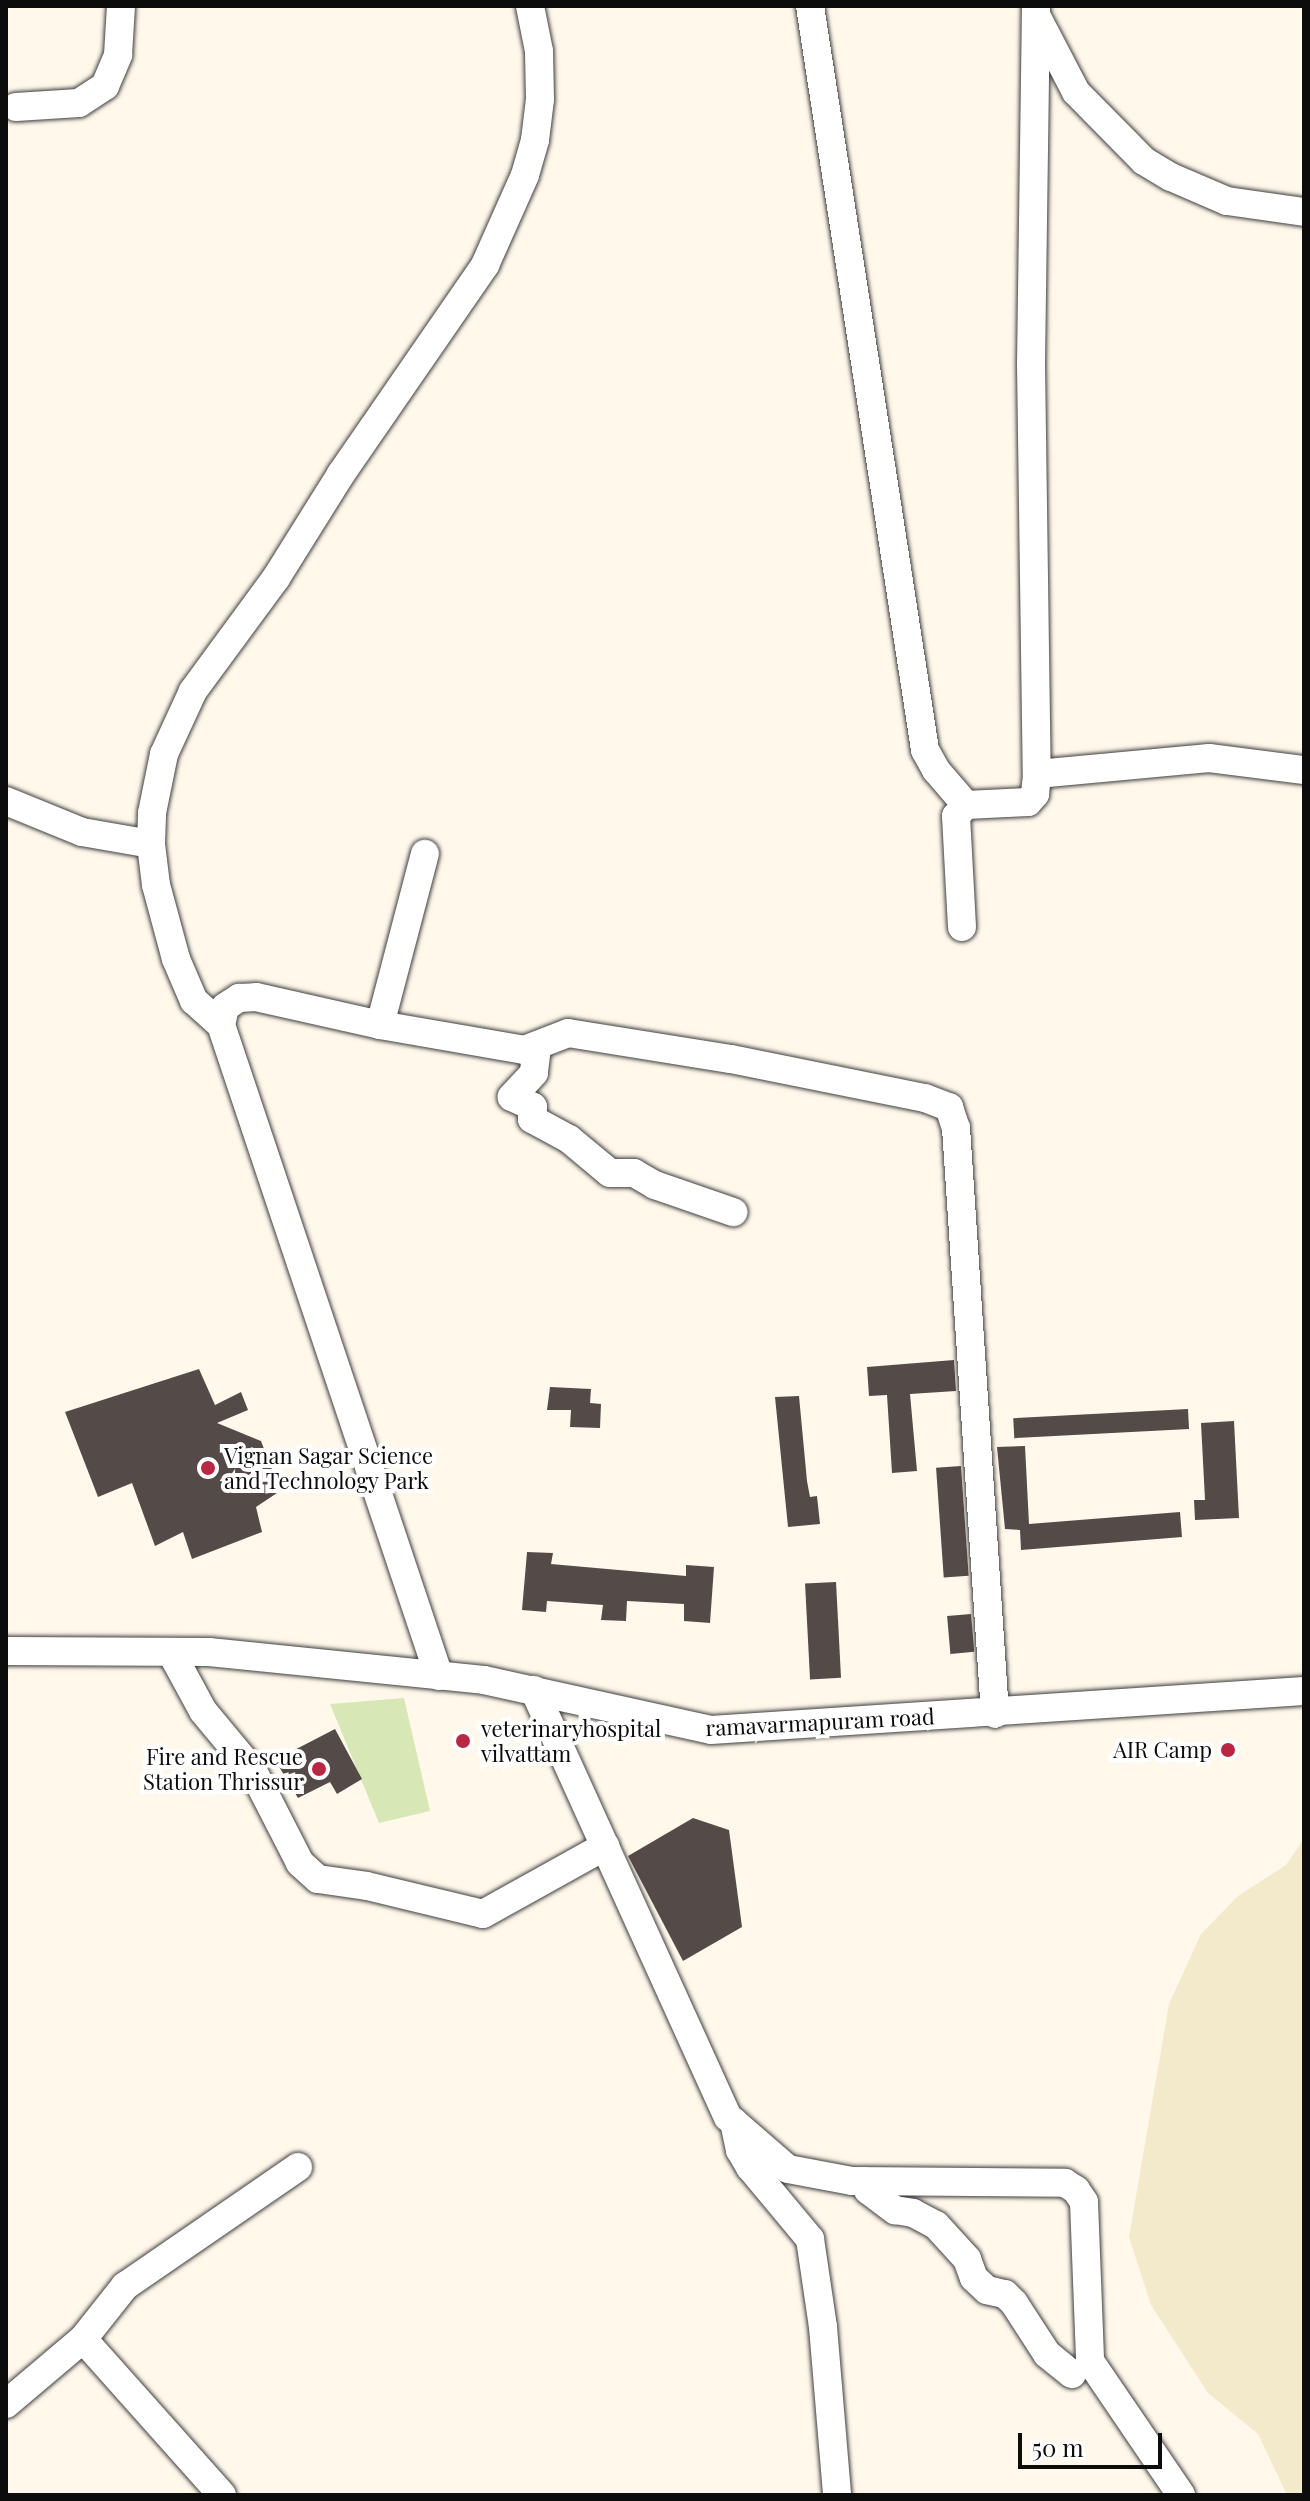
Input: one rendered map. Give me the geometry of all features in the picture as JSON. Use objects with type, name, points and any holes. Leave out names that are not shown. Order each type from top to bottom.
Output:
[{"type":"street","points":[[16,107],[79,103],[105,86],[118,55],[121,6]]},
{"type":"street","points":[[439,1676],[221,1025],[194,1001],[176,959],[156,885],[151,844],[152,813],[164,754],[193,691],[276,578],[341,474],[485,265],[513,205],[535,140],[540,99],[539,51],[530,6]]},
{"type":"street","points":[[810,6],[925,750],[936,770],[966,805]]},
{"type":"street","points":[[962,927],[956,816],[966,805],[1028,802],[1035,794],[1037,774],[1031,363],[1036,10]]},
{"type":"street","points":[[1036,10],[1076,92],[1144,161],[1171,177],[1227,201],[1304,212]]},
{"type":"street","points":[[1037,774],[1209,758],[1304,770]]},
{"type":"street","points":[[6,801],[82,832],[151,844]]},
{"type":"street","points":[[380,1025],[425,854]]},
{"type":"street","points":[[221,1025],[225,1007],[239,998],[256,997],[380,1025],[524,1050],[568,1033],[731,1059],[817,1079],[925,1098],[949,1107],[957,1144],[995,1714]]},
{"type":"street","points":[[537,1047],[534,1073],[512,1097],[533,1107],[532,1119],[569,1139],[610,1173],[634,1173],[655,1185],[733,1212]]},
{"type":"street","name":"ramavarmapuram road","points":[[6,1651],[209,1652],[439,1676],[534,1690],[711,1730],[995,1714],[1304,1691]]},
{"type":"street","points":[[171,1652],[203,1711],[253,1771],[300,1863],[318,1879],[367,1886],[483,1914],[605,1846]]},
{"type":"street","points":[[534,1690],[728,2117],[788,2169],[864,2181],[1065,2183],[1076,2190],[1084,2202],[1090,2361],[1181,2495]]},
{"type":"street","points":[[734,2122],[740,2150],[750,2167],[810,2239],[823,2327],[837,2495]]},
{"type":"street","points":[[6,2404],[83,2339],[125,2286],[298,2167]]},
{"type":"street","points":[[864,2181],[868,2190],[895,2210],[913,2213],[936,2225],[967,2259],[974,2278],[987,2290],[1005,2294],[1047,2354],[1072,2374]]},
{"type":"street","points":[[83,2339],[222,2495]]},
{"type":"shaded area","points":[[1304,1839],[1304,2495],[1287,2495],[1258,2434],[1208,2393],[1151,2305],[1129,2237],[1169,2004],[1201,1934],[1238,1896],[1286,1865]]},
{"type":"green space","points":[[404,1698],[430,1811],[379,1823],[330,1704]]},
{"type":"building","points":[[954,1360],[956,1391],[910,1394],[917,1471],[892,1473],[887,1395],[869,1396],[867,1367]]},
{"type":"building","name":"Vignan Sagar Science and Technology Park","points":[[199,1369],[215,1405],[241,1392],[248,1410],[217,1423],[261,1441],[280,1491],[256,1507],[262,1532],[192,1559],[183,1532],[155,1546],[132,1483],[98,1497],[65,1412]]},
{"type":"building","points":[[550,1387],[591,1389],[590,1403],[601,1404],[600,1428],[570,1427],[571,1410],[547,1410]]},
{"type":"building","points":[[799,1396],[807,1481],[810,1497],[817,1496],[820,1524],[788,1527],[775,1397]]},
{"type":"building","points":[[1188,1409],[1189,1429],[1014,1438],[1013,1418]]},
{"type":"building","points":[[1234,1421],[1239,1518],[1195,1520],[1194,1500],[1205,1500],[1201,1423]]},
{"type":"building","points":[[1025,1446],[1029,1524],[1180,1512],[1182,1537],[1021,1550],[1020,1530],[1005,1529],[997,1447]]},
{"type":"building","points":[[961,1466],[969,1576],[944,1577],[936,1468]]},
{"type":"building","points":[[527,1552],[553,1553],[551,1564],[686,1576],[686,1565],[714,1567],[710,1623],[684,1621],[684,1604],[627,1601],[626,1621],[601,1620],[603,1605],[547,1601],[546,1612],[522,1610]]},
{"type":"building","points":[[836,1582],[841,1678],[810,1679],[805,1584]]},
{"type":"building","points":[[971,1614],[974,1652],[950,1654],[947,1616]]},
{"type":"building","name":"Fire and Rescue Station Thrissur","points":[[335,1729],[362,1779],[337,1794],[330,1782],[298,1798],[275,1760]]},
{"type":"building","points":[[693,1818],[729,1830],[742,1927],[683,1961],[628,1856]]},
{"type":"place","name":"Vignan Sagar Science and Technology Park","points":[[208,1468]]},
{"type":"place","name":"veterinaryhospital vilvattam","points":[[463,1741]]},
{"type":"place","name":"AIR Camp","points":[[1228,1750]]},
{"type":"place","name":"Fire and Rescue Station Thrissur","points":[[319,1769]]}]
